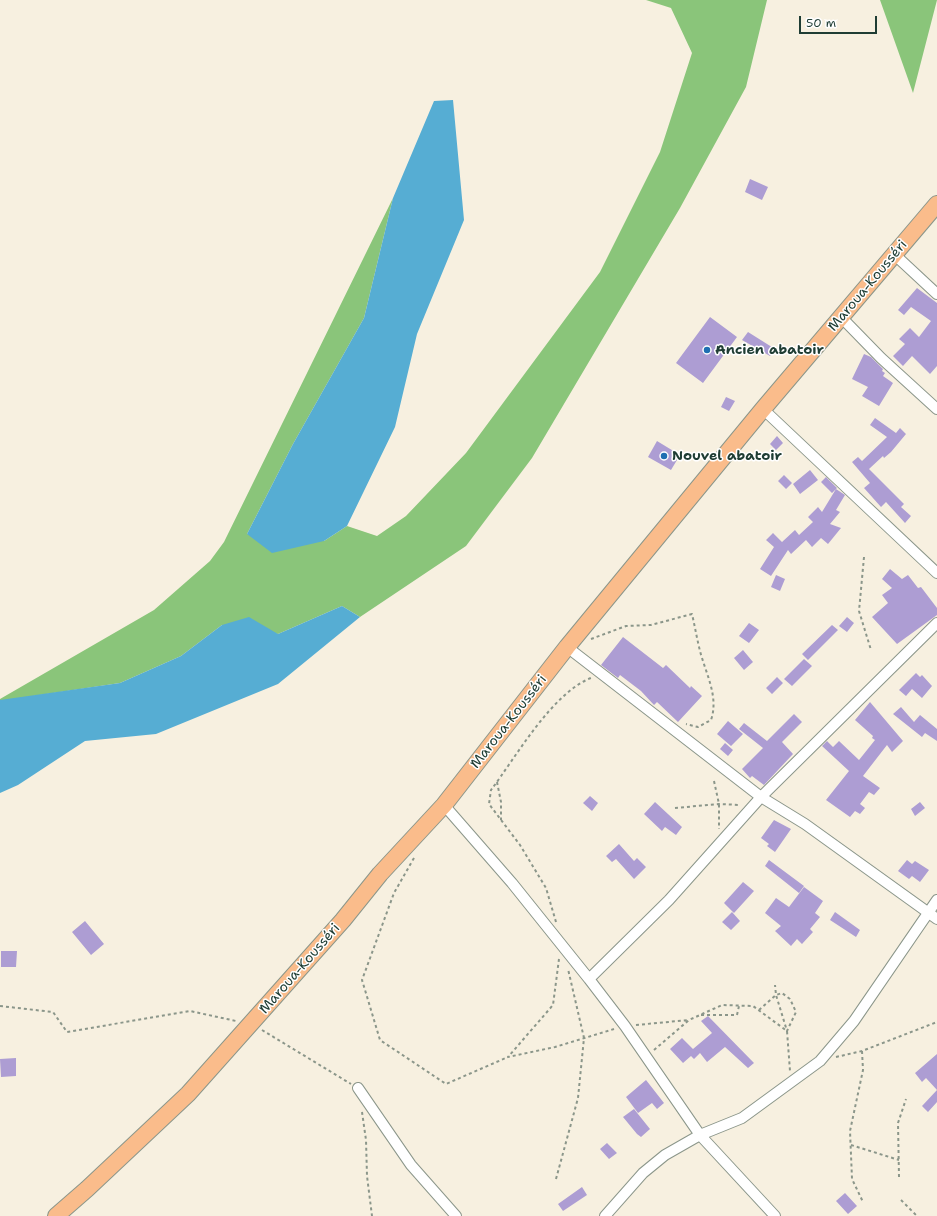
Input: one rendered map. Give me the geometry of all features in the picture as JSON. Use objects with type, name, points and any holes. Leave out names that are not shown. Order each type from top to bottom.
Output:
[{"type":"highway","name":"Maroua-Kousséri","points":[[56,1216],[87,1190],[188,1094],[252,1024],[380,874],[444,805],[567,647],[763,409],[937,204]]},
{"type":"street","points":[[895,255],[937,294]]},
{"type":"street","points":[[842,317],[881,358],[937,409]]},
{"type":"street","points":[[763,409],[937,573]]},
{"type":"street","points":[[589,979],[669,900],[719,842],[761,797],[937,623]]},
{"type":"street","points":[[567,647],[761,797],[805,824],[937,919]]},
{"type":"street","points":[[444,805],[512,883],[589,979],[625,1026],[700,1135],[775,1216]]},
{"type":"street","points":[[605,1216],[643,1173],[665,1155],[700,1135],[742,1118],[820,1061],[854,1021],[927,912],[937,900]]},
{"type":"street","points":[[358,1088],[411,1165],[456,1216]]},
{"type":"path","points":[[864,557],[859,611],[871,650]]},
{"type":"path","points":[[587,641],[626,626],[651,625],[692,614],[700,652],[711,686],[715,710],[711,720],[705,724],[698,727],[686,724]]},
{"type":"path","points":[[556,1179],[578,1098],[584,1038],[546,888],[520,845],[489,804],[491,790],[549,712],[578,683],[602,674]]},
{"type":"path","points":[[714,781],[719,804],[719,842]]},
{"type":"path","points":[[497,782],[502,802],[500,820]]},
{"type":"path","points":[[675,808],[719,804],[753,806]]},
{"type":"path","points":[[417,852],[394,893],[362,980],[380,1040],[446,1084],[508,1057],[555,1047],[625,1026],[689,1020]]},
{"type":"path","points":[[508,1057],[553,1005],[561,944]]},
{"type":"path","points":[[775,985],[776,995],[787,1031],[791,1083]]},
{"type":"path","points":[[759,1010],[776,995],[782,993],[790,999],[796,1012],[787,1031]]},
{"type":"path","points":[[646,1058],[689,1020],[722,1005],[753,1006],[787,1031]]},
{"type":"path","points":[[0,1006],[53,1012],[67,1032],[190,1011],[252,1024],[358,1088]]},
{"type":"path","points":[[700,1015],[737,1015],[738,1006]]},
{"type":"path","points":[[820,1061],[862,1051],[937,1022]]},
{"type":"path","points":[[862,1051],[862,1070],[850,1131],[852,1179],[863,1202]]},
{"type":"path","points":[[899,1177],[898,1123],[906,1099]]},
{"type":"path","points":[[361,1110],[366,1140],[367,1176],[372,1216]]},
{"type":"path","points":[[851,1145],[898,1160]]},
{"type":"path","points":[[900,1200],[916,1216]]},
{"type":"green space","points":[[646,0],[767,0],[746,87],[680,208],[532,458],[466,546],[360,617],[342,606],[278,634],[222,625],[181,656],[120,683],[0,701],[0,699],[154,610],[210,561],[224,542],[393,198],[364,318],[293,444],[247,534],[324,541],[347,526],[377,536],[406,516],[466,453],[600,272],[660,152],[692,53],[671,8]]},
{"type":"green space","points":[[880,0],[937,0],[913,93]]},
{"type":"water","points":[[453,100],[464,220],[417,334],[395,427],[347,526],[324,541],[272,553],[247,534],[293,444],[364,318],[393,198],[434,101]]},
{"type":"water","points":[[342,606],[360,617],[278,684],[156,734],[85,741],[18,785],[0,793],[0,700],[120,683],[181,656],[222,625],[249,617],[278,634]]},
{"type":"building","points":[[750,179],[768,187],[762,200],[745,192]]},
{"type":"building","points":[[917,288],[937,303],[937,366],[930,374],[912,356],[903,366],[893,356],[905,344],[899,339],[910,328],[919,337],[931,321],[911,307],[904,315],[898,310]]},
{"type":"building","name":"Ancien abatoir","points":[[710,317],[737,337],[703,383],[676,363]]},
{"type":"building","points":[[748,332],[775,349],[770,356],[742,340]]},
{"type":"building","points":[[864,354],[871,357],[883,369],[882,371],[885,373],[883,376],[893,383],[879,406],[862,396],[868,387],[852,379]]},
{"type":"building","points":[[726,397],[735,401],[729,411],[721,407]]},
{"type":"building","points":[[875,418],[896,433],[900,428],[906,434],[891,452],[884,458],[883,456],[869,469],[904,504],[901,507],[911,516],[905,523],[886,502],[881,507],[864,488],[870,483],[852,462],[858,457],[862,461],[887,437],[870,425]]},
{"type":"building","points":[[777,436],[783,443],[776,450],[770,444]]},
{"type":"building","name":"Nouvel abatoir","points":[[657,441],[680,455],[671,470],[648,457]]},
{"type":"building","points":[[810,470],[818,480],[800,494],[793,484]]},
{"type":"building","points":[[784,475],[792,483],[786,489],[778,481]]},
{"type":"building","points":[[826,477],[837,488],[832,493],[821,482]]},
{"type":"building","points":[[836,489],[845,495],[836,510],[840,512],[830,524],[841,528],[828,544],[821,538],[812,547],[806,540],[791,554],[788,550],[771,576],[760,569],[774,547],[766,540],[773,533],[782,542],[795,530],[799,535],[813,522],[808,517],[818,507],[822,512]]},
{"type":"building","points":[[890,569],[902,579],[908,575],[918,588],[921,587],[937,608],[937,615],[897,644],[872,617],[888,603],[882,595],[892,588],[882,579]]},
{"type":"building","points":[[776,575],[785,579],[780,591],[771,587]]},
{"type":"building","points":[[847,617],[854,623],[847,632],[839,626]]},
{"type":"building","points":[[749,623],[759,630],[749,643],[739,636]]},
{"type":"building","points":[[832,625],[838,630],[808,660],[802,654]]},
{"type":"building","points":[[623,637],[663,668],[666,665],[690,688],[691,686],[702,696],[678,722],[657,702],[654,705],[641,691],[620,675],[618,678],[601,665]]},
{"type":"building","points":[[743,650],[753,662],[744,670],[734,658]]},
{"type":"building","points":[[804,659],[812,666],[792,686],[784,679]]},
{"type":"building","points":[[916,673],[920,677],[922,675],[932,686],[922,698],[912,689],[906,696],[899,690]]},
{"type":"building","points":[[777,677],[783,683],[772,694],[766,688]]},
{"type":"building","points":[[870,702],[903,741],[892,752],[887,745],[863,776],[880,788],[874,795],[869,792],[860,804],[865,808],[860,814],[855,811],[850,817],[826,800],[849,771],[822,746],[827,741],[833,747],[839,741],[859,760],[875,740],[872,738],[873,736],[855,720]]},
{"type":"building","points":[[901,707],[914,722],[920,715],[937,729],[937,741],[925,733],[922,737],[893,714]]},
{"type":"building","points":[[794,714],[802,722],[782,742],[793,754],[764,785],[752,776],[750,778],[742,769],[763,748],[739,729],[744,723],[767,741]]},
{"type":"building","points":[[728,721],[743,734],[731,746],[717,734]]},
{"type":"building","points":[[725,743],[733,750],[728,756],[720,749]]},
{"type":"building","points":[[590,796],[598,803],[592,811],[583,803]]},
{"type":"building","points":[[655,802],[682,827],[676,835],[665,827],[662,831],[644,814]]},
{"type":"building","points":[[920,802],[925,808],[915,816],[911,809]]},
{"type":"building","points":[[774,820],[791,829],[775,852],[767,846],[769,844],[761,838]]},
{"type":"building","points":[[619,844],[634,861],[637,858],[646,867],[634,879],[616,859],[612,862],[606,856]]},
{"type":"building","points":[[769,860],[804,886],[799,893],[765,866]]},
{"type":"building","points":[[907,860],[912,864],[915,861],[929,870],[920,882],[912,876],[909,879],[898,871]]},
{"type":"building","points":[[743,882],[754,891],[734,913],[724,903]]},
{"type":"building","points":[[804,887],[823,901],[815,913],[820,917],[810,929],[813,932],[802,944],[797,939],[791,946],[775,931],[781,926],[765,913],[776,898],[789,907]]},
{"type":"building","points":[[732,912],[740,921],[731,930],[722,922]]},
{"type":"building","points":[[835,912],[860,930],[856,937],[830,920]]},
{"type":"building","points":[[85,921],[104,944],[91,955],[72,932]]},
{"type":"building","points":[[1,951],[17,951],[16,967],[1,967]]},
{"type":"building","points":[[708,1016],[754,1063],[748,1068],[725,1047],[707,1062],[700,1053],[694,1059],[691,1056],[683,1063],[670,1049],[682,1038],[693,1049],[712,1033],[701,1021]]},
{"type":"building","points":[[937,1054],[937,1090],[926,1078],[922,1082],[915,1073]]},
{"type":"building","points":[[16,1058],[16,1076],[1,1077],[0,1059]]},
{"type":"building","points":[[646,1080],[664,1103],[657,1109],[652,1103],[638,1113],[626,1097]]},
{"type":"building","points":[[937,1090],[937,1102],[928,1112],[922,1106]]},
{"type":"building","points":[[634,1109],[650,1129],[641,1137],[623,1117]]},
{"type":"building","points":[[607,1143],[617,1153],[609,1159],[600,1149]]},
{"type":"building","points":[[582,1187],[587,1195],[563,1211],[558,1204]]},
{"type":"building","points":[[845,1193],[857,1206],[848,1214],[836,1201]]},
{"type":"place","name":"Ancien abatoir","points":[[707,350]]},
{"type":"place","name":"Nouvel abatoir","points":[[664,456]]}]
